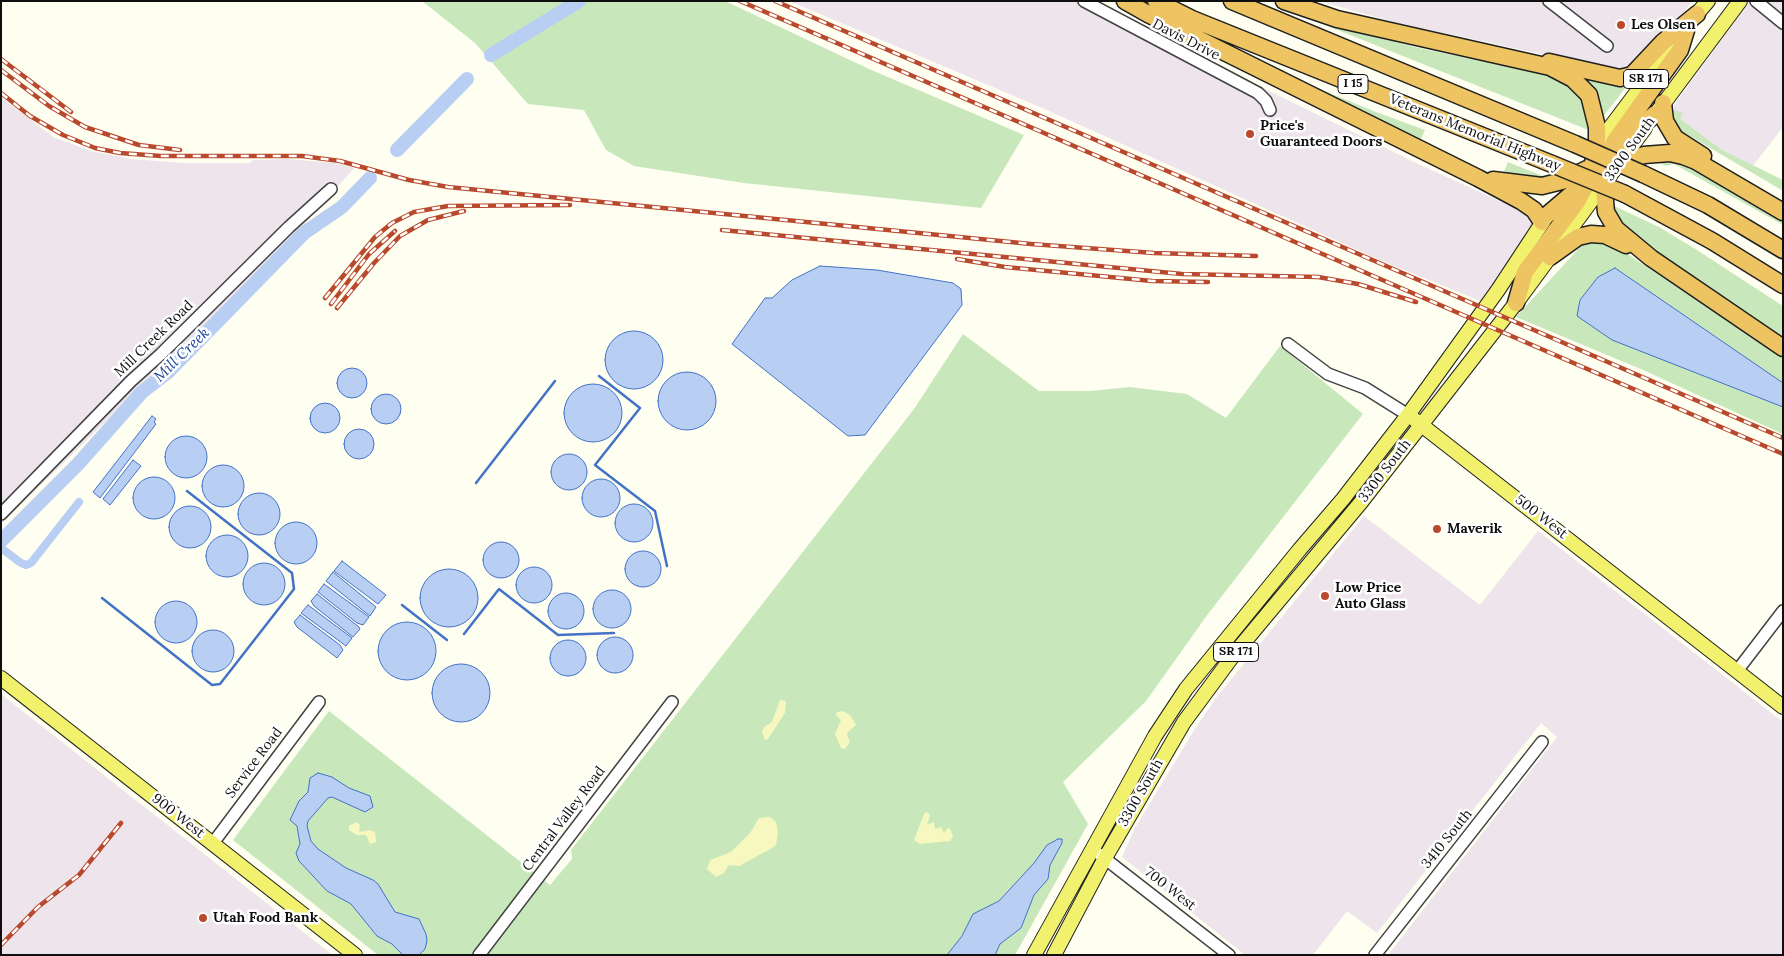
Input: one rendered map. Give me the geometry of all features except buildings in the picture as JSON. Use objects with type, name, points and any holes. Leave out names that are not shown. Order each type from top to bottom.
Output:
[{"type":"highway","points":[[1125,1],[1156,19],[1478,178],[1521,201],[1545,219],[1659,108],[1675,138],[1783,206]]},
{"type":"highway","name":"Veterans Memorial Highway","points":[[1156,1],[1192,19],[1624,194],[1712,240],[1783,285]]},
{"type":"highway","name":"Veterans Memorial Highway","points":[[1232,1],[1643,174],[1708,205],[1783,250]]},
{"type":"highway","points":[[1284,1],[1337,19],[1550,67],[1574,79],[1589,95],[1596,123],[1604,204],[1610,221],[1622,235],[1651,258],[1783,348]]},
{"type":"highway","points":[[1496,54],[1567,64],[1620,78],[1635,74],[1663,42],[1692,19]]},
{"type":"highway","points":[[1516,303],[1526,272],[1577,202],[1624,125],[1680,50],[1692,19]]},
{"type":"highway","points":[[1478,178],[1535,186],[1556,183],[1599,167],[1656,153],[1683,156],[1696,161],[1783,212]]},
{"type":"highway","points":[[1550,257],[1578,237],[1591,234],[1605,235],[1651,258]]},
{"type":"main road","points":[[1692,19],[1708,1]]},
{"type":"main road","name":"3300 South","points":[[1659,108],[1740,1]]},
{"type":"main road","name":"3300 South","points":[[1054,955],[1105,858],[1169,744],[1200,699],[1235,653],[1362,501],[1516,303],[1550,257],[1599,167]]},
{"type":"main road","name":"3300 South","points":[[1034,955],[1090,850],[1155,736],[1186,689],[1343,499],[1408,415],[1498,290],[1545,219]]},
{"type":"main road","name":"500 West","points":[[1408,415],[1783,707]]},
{"type":"main road","name":"900 West","points":[[1,678],[353,954]]},
{"type":"street","name":"Davis Drive","points":[[1084,1],[1258,94],[1266,101],[1270,110]]},
{"type":"street","points":[[1549,1],[1607,46]]},
{"type":"street","points":[[1756,1],[1783,23]]},
{"type":"street","name":"Mill Creek Road","points":[[1,514],[131,381],[162,354],[289,227],[331,189]]},
{"type":"street","name":"500 West","points":[[1288,344],[1328,374],[1365,388],[1408,415]]},
{"type":"street","points":[[1736,671],[1783,611]]},
{"type":"street","name":"Service Road","points":[[213,843],[319,702]]},
{"type":"street","name":"Central Valley Road","points":[[479,955],[672,702]]},
{"type":"street","name":"3410 South","points":[[1375,955],[1542,742]]},
{"type":"street","name":"700 West","points":[[1090,850],[1105,858],[1229,955]]},
{"type":"shaded area","points":[[422,1],[725,1],[869,69],[1024,135],[981,208],[744,183],[634,166],[606,150],[584,110],[528,104],[475,43]]},
{"type":"shaded area","points":[[789,1],[1097,1],[1143,29],[1414,162],[1539,219],[1483,302],[1382,261],[1040,107]]},
{"type":"shaded area","points":[[1319,1],[1693,1],[1640,65],[1621,71],[1397,23]]},
{"type":"shaded area","points":[[1750,1],[1783,1],[1783,127],[1749,171],[1674,122],[1674,105]]},
{"type":"shaded area","points":[[1331,24],[1414,47],[1553,76],[1563,81],[1580,96],[1591,131],[1330,27]]},
{"type":"shaded area","points":[[1274,70],[1425,130],[1421,139],[1402,132]]},
{"type":"shaded area","points":[[1577,72],[1630,82],[1602,118]]},
{"type":"shaded area","points":[[1,97],[53,137],[91,151],[131,159],[184,163],[250,163],[253,160],[287,159],[335,163],[354,168],[283,248],[1,524]]},
{"type":"shaded area","points":[[1673,110],[1683,113],[1680,119],[1722,150],[1783,180],[1783,191],[1685,133],[1684,137],[1673,122]]},
{"type":"shaded area","points":[[1653,160],[1683,162],[1783,221],[1783,225],[1674,164],[1666,166]]},
{"type":"shaded area","points":[[1508,162],[1545,177],[1532,179],[1504,172]]},
{"type":"shaded area","points":[[1610,204],[1659,227],[1783,306],[1783,338],[1635,238],[1626,231]]},
{"type":"shaded area","points":[[1596,239],[1620,249],[1783,358],[1783,434],[1643,370],[1516,317],[1582,245],[1581,243]]},
{"type":"shaded area","points":[[963,334],[1039,391],[1091,391],[1129,387],[1187,394],[1226,418],[1280,346],[1363,414],[1208,614],[1146,701],[1063,782],[1088,824],[1015,955],[378,955],[233,840],[329,711],[550,885],[572,859],[571,850],[914,409]]},
{"type":"shaded area","points":[[1364,516],[1480,605],[1538,531],[1783,722],[1783,955],[1388,955],[1557,737],[1541,723],[1377,933],[1347,911],[1313,955],[1245,955],[1122,857],[1135,828],[1196,727],[1216,698]]},
{"type":"shaded area","points":[[1,694],[330,953],[332,955],[1,955]]},
{"type":"sand","points":[[780,700],[786,701],[785,713],[768,739],[765,740],[762,732],[764,727],[772,722]]},
{"type":"sand","points":[[842,711],[850,715],[856,725],[848,732],[847,735],[850,742],[845,749],[841,748],[835,734],[841,720],[836,715],[837,712]]},
{"type":"sand","points":[[927,812],[930,815],[927,825],[934,822],[935,829],[941,827],[944,833],[950,828],[953,836],[950,841],[920,844],[914,840],[924,814]]},
{"type":"sand","points":[[770,817],[776,822],[778,833],[776,845],[739,866],[729,865],[724,873],[716,877],[707,869],[710,860],[731,852],[750,833],[759,818]]},
{"type":"sand","points":[[357,822],[360,825],[359,832],[370,830],[375,832],[376,842],[370,844],[366,835],[357,835],[349,830],[349,826]]},
{"type":"water","points":[[820,266],[877,270],[953,283],[961,289],[962,305],[865,435],[848,436],[732,344],[765,298],[772,298],[792,280]]},
{"type":"water","points":[[1615,268],[1783,383],[1783,407],[1612,340],[1577,316],[1580,300],[1598,277]]},
{"type":"water","points":[[634,331],[650,336],[658,344],[663,360],[658,376],[650,384],[634,389],[618,384],[610,376],[605,360],[610,344],[618,336]]},
{"type":"water","points":[[352,368],[362,373],[367,383],[362,393],[352,398],[342,393],[337,383],[342,373]]},
{"type":"water","points":[[687,372],[703,377],[711,385],[716,401],[711,417],[703,425],[687,430],[671,425],[663,417],[658,401],[663,385],[671,377]]},
{"type":"water","points":[[593,384],[609,389],[617,397],[622,413],[617,429],[609,437],[593,442],[577,437],[569,429],[564,413],[569,397],[577,389]]},
{"type":"water","points":[[386,394],[396,399],[401,409],[396,419],[386,424],[376,419],[371,409],[376,399]]},
{"type":"water","points":[[325,403],[335,408],[340,418],[335,428],[325,433],[315,428],[310,418],[315,408]]},
{"type":"water","points":[[152,416],[156,419],[154,422],[156,424],[100,498],[93,492]]},
{"type":"water","points":[[359,429],[369,434],[374,444],[369,454],[359,459],[349,454],[344,444],[349,434]]},
{"type":"water","points":[[182,436],[190,436],[201,442],[207,457],[201,472],[190,478],[182,478],[171,472],[165,461],[165,453],[171,442]]},
{"type":"water","points":[[569,454],[576,455],[582,459],[586,465],[586,479],[582,485],[576,489],[569,490],[562,489],[556,485],[552,479],[551,472],[552,465],[556,459],[562,455]]},
{"type":"water","points":[[133,460],[141,466],[110,505],[103,499]]},
{"type":"water","points":[[219,465],[227,465],[238,471],[244,486],[238,501],[227,507],[219,507],[208,501],[202,490],[202,482],[208,471]]},
{"type":"water","points":[[150,477],[158,477],[169,483],[175,498],[169,513],[158,519],[150,519],[139,513],[133,502],[133,494],[139,483]]},
{"type":"water","points":[[601,479],[614,485],[620,498],[614,511],[601,517],[588,511],[582,498],[588,485]]},
{"type":"water","points":[[255,493],[263,493],[274,499],[280,514],[274,529],[263,535],[255,535],[244,529],[238,518],[238,510],[244,499]]},
{"type":"water","points":[[634,504],[647,510],[653,523],[647,536],[634,542],[621,536],[615,523],[621,510]]},
{"type":"water","points":[[186,506],[194,506],[205,512],[211,527],[205,542],[194,548],[186,548],[175,542],[169,531],[169,523],[175,512]]},
{"type":"water","points":[[292,522],[300,522],[311,528],[317,543],[311,558],[300,564],[292,564],[281,558],[275,547],[275,539],[281,528]]},
{"type":"water","points":[[223,535],[231,535],[242,541],[248,556],[242,571],[231,577],[223,577],[212,571],[206,560],[206,552],[212,541]]},
{"type":"water","points":[[501,542],[508,543],[514,547],[518,553],[518,567],[514,573],[508,577],[501,578],[494,577],[488,573],[484,567],[483,560],[484,553],[488,547],[494,543]]},
{"type":"water","points":[[643,551],[650,552],[656,556],[660,562],[660,576],[656,582],[650,586],[643,587],[636,586],[630,582],[626,576],[625,569],[626,562],[630,556],[636,552]]},
{"type":"water","points":[[342,561],[386,595],[378,604],[334,571]]},
{"type":"water","points":[[260,563],[268,563],[279,569],[285,584],[279,599],[268,605],[260,605],[249,599],[243,588],[243,580],[249,569]]},
{"type":"water","points":[[534,567],[541,568],[547,572],[551,578],[551,592],[547,598],[541,602],[534,603],[527,602],[521,598],[517,592],[516,585],[517,578],[521,572],[527,568]]},
{"type":"water","points":[[449,569],[465,574],[473,582],[478,598],[473,614],[465,622],[449,627],[433,622],[425,614],[420,598],[425,582],[433,574]]},
{"type":"water","points":[[333,572],[376,607],[370,616],[326,581]]},
{"type":"water","points":[[324,584],[369,617],[363,625],[357,623],[318,592]]},
{"type":"water","points":[[612,590],[625,596],[631,609],[625,622],[612,628],[599,622],[593,609],[599,596]]},
{"type":"water","points":[[566,593],[573,594],[579,598],[583,604],[583,618],[579,624],[573,628],[566,629],[559,628],[553,624],[549,618],[548,611],[549,604],[553,598],[559,594]]},
{"type":"water","points":[[317,594],[359,627],[360,629],[353,637],[314,606],[311,601]]},
{"type":"water","points":[[172,601],[180,601],[191,607],[197,622],[191,637],[180,643],[172,643],[161,637],[155,626],[155,618],[161,607]]},
{"type":"water","points":[[308,605],[352,638],[346,646],[301,613]]},
{"type":"water","points":[[300,615],[340,645],[343,650],[337,658],[297,627],[294,622]]},
{"type":"water","points":[[407,622],[423,627],[431,635],[436,651],[431,667],[423,675],[407,680],[391,675],[383,667],[378,651],[383,635],[391,627]]},
{"type":"water","points":[[209,630],[217,630],[228,636],[234,651],[228,666],[217,672],[209,672],[198,666],[192,655],[192,647],[198,636]]},
{"type":"water","points":[[615,637],[622,638],[628,642],[632,648],[632,662],[628,668],[622,672],[615,673],[608,672],[602,668],[598,662],[597,655],[598,648],[602,642],[608,638]]},
{"type":"water","points":[[568,640],[575,641],[581,645],[585,651],[585,665],[581,671],[575,675],[568,676],[561,675],[555,671],[551,665],[550,658],[551,651],[555,645],[561,641]]},
{"type":"water","points":[[461,664],[477,669],[485,677],[490,693],[485,709],[477,717],[461,722],[445,717],[437,709],[432,693],[437,677],[445,669]]},
{"type":"water","points":[[318,773],[332,777],[349,788],[370,796],[373,807],[365,812],[332,797],[328,798],[308,821],[307,826],[311,841],[318,849],[346,868],[378,884],[395,912],[419,919],[427,941],[425,949],[419,955],[403,955],[392,944],[377,936],[351,904],[327,891],[299,861],[296,853],[300,844],[297,826],[290,820],[299,801],[308,792],[310,778]]},
{"type":"water","points":[[1062,839],[1062,843],[1050,865],[1048,879],[1034,895],[1021,928],[1000,944],[995,955],[947,955],[962,936],[973,914],[999,901],[1034,863],[1047,845]]},
{"type":"waterway","name":"Mill Creek","points":[[491,55],[579,1]]},
{"type":"waterway","name":"Mill Creek","points":[[397,150],[467,79]]},
{"type":"waterway","name":"Mill Creek","points":[[1,541],[79,463],[142,392],[168,372],[304,233],[342,207],[370,178]]},
{"type":"waterway","points":[[599,376],[640,408],[595,465],[655,511],[667,566]]},
{"type":"waterway","points":[[476,483],[555,381]]},
{"type":"waterway","points":[[102,598],[212,685],[220,684],[294,589],[292,573],[187,491]]},
{"type":"waterway","points":[[1,548],[21,563],[26,565],[31,563],[79,502]]},
{"type":"waterway","points":[[464,634],[499,589],[558,635],[614,633]]},
{"type":"waterway","points":[[402,605],[447,640]]},
{"type":"railway","points":[[740,1],[1783,454]]},
{"type":"railway","points":[[775,1],[1783,438]]},
{"type":"railway","points":[[1,59],[71,112]]},
{"type":"railway","points":[[1,70],[49,106],[85,127],[139,145],[180,150]]},
{"type":"railway","points":[[1,93],[30,116],[63,135],[95,148],[120,153],[161,156],[302,156],[340,161],[409,180],[448,187],[1031,244],[1154,253],[1256,256]]},
{"type":"railway","points":[[325,298],[375,237],[392,223],[414,212],[448,206],[570,205]]},
{"type":"railway","points":[[337,308],[374,263],[400,236],[428,220],[464,211]]},
{"type":"railway","points":[[722,230],[1182,274],[1318,277],[1358,284],[1416,302]]},
{"type":"railway","points":[[331,304],[369,254],[395,231]]},
{"type":"railway","points":[[957,259],[1005,267],[1152,281],[1208,282]]},
{"type":"railway","points":[[1,945],[38,907],[79,875],[121,823]]},
{"type":"place","name":"Les Olsen","points":[[1621,25]]},
{"type":"place","name":"Price's Guaranteed Doors","points":[[1250,134]]},
{"type":"place","name":"Maverik","points":[[1437,529]]},
{"type":"place","name":"Low Price Auto Glass","points":[[1325,596]]},
{"type":"place","name":"Utah Food Bank","points":[[203,918]]}]
